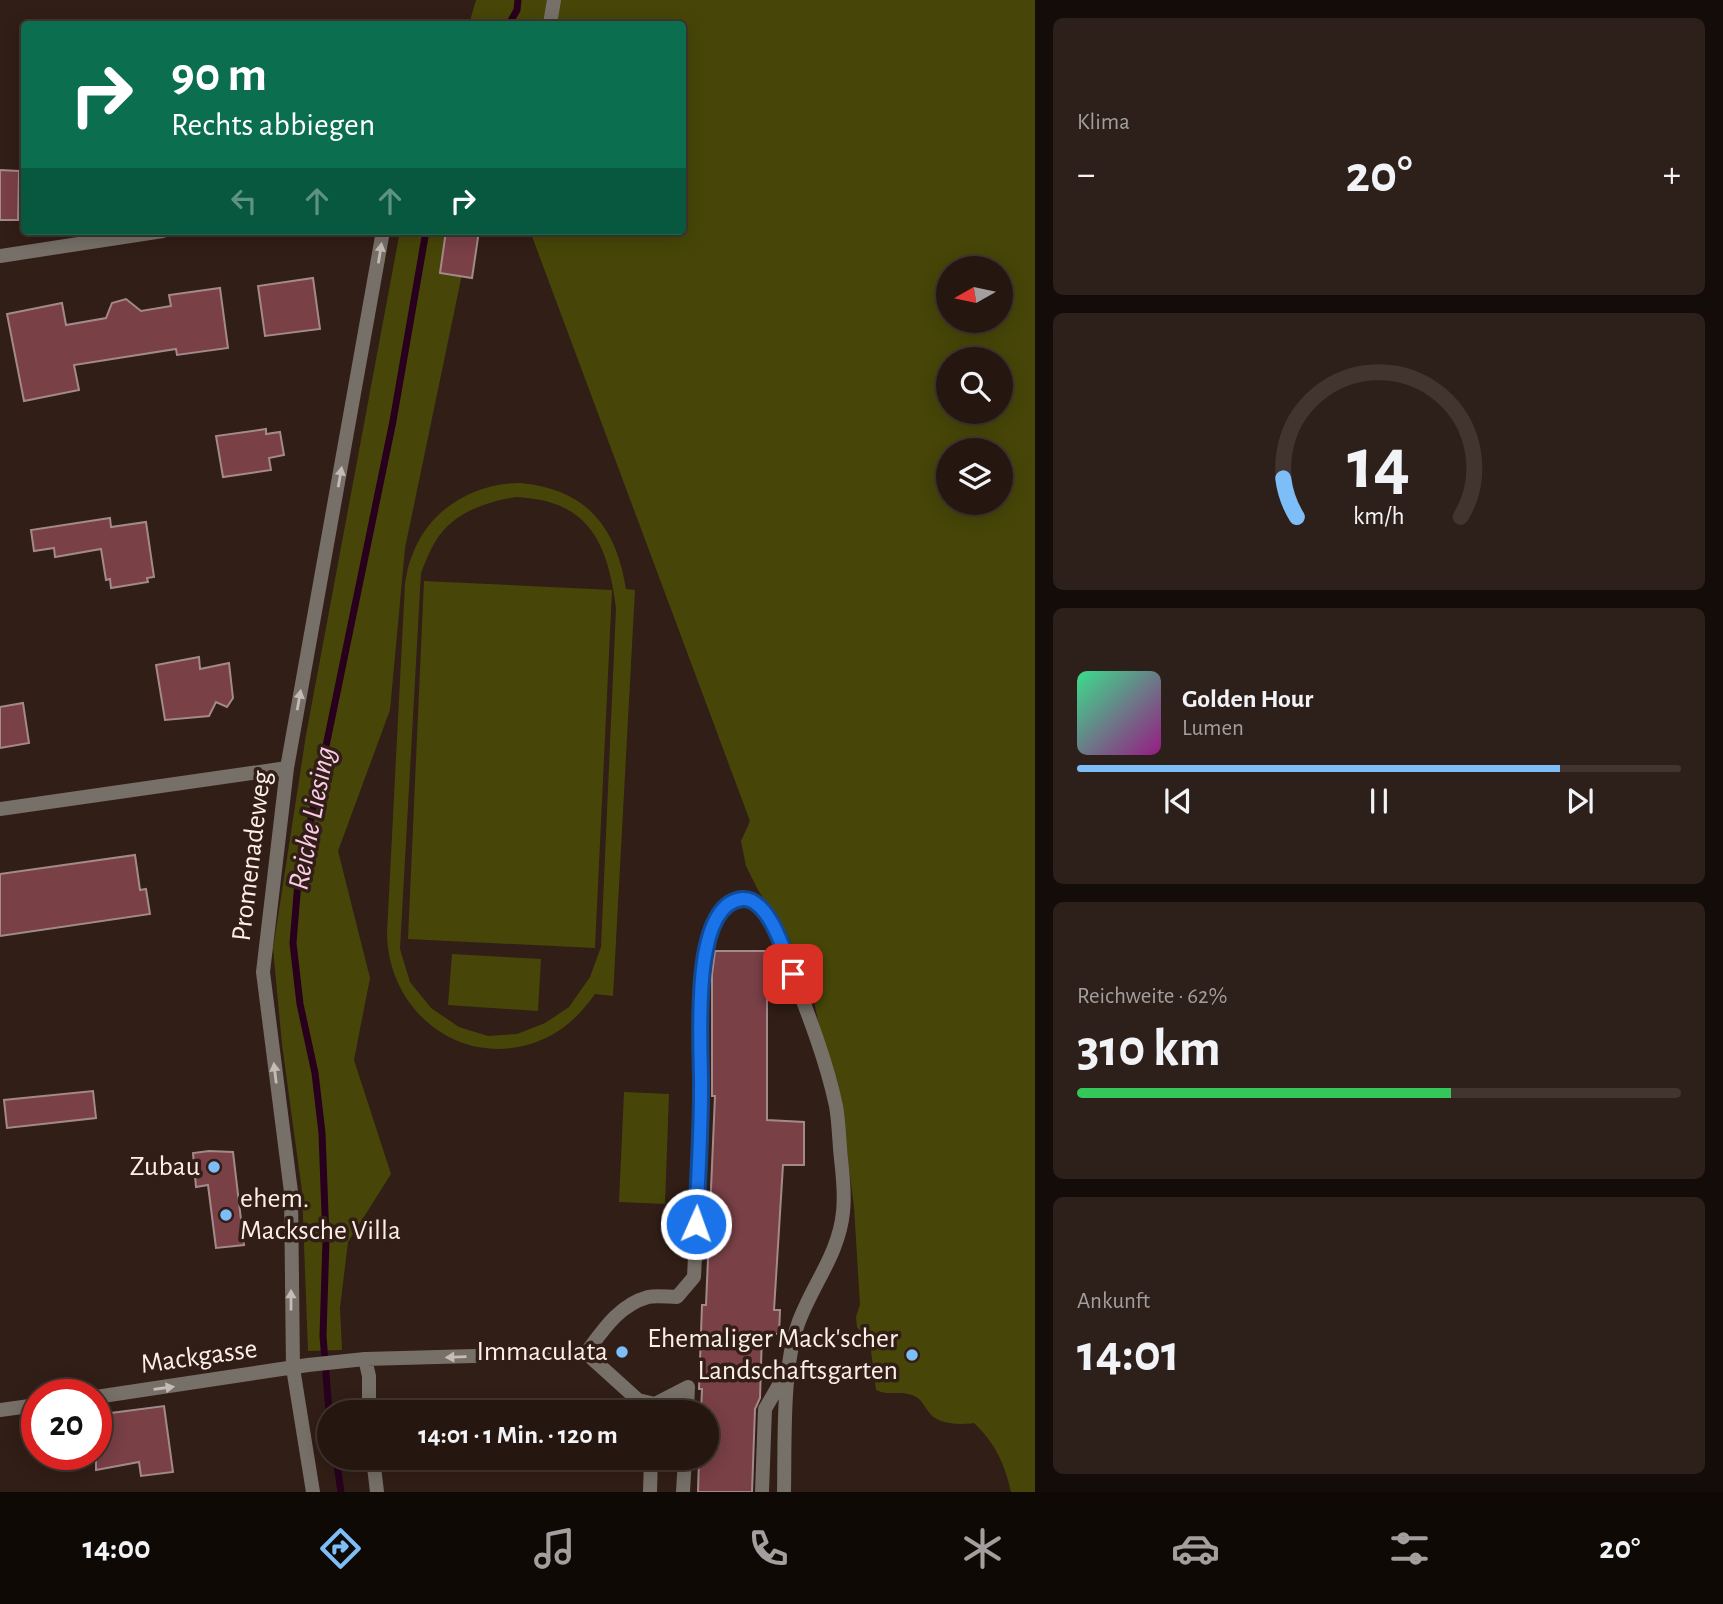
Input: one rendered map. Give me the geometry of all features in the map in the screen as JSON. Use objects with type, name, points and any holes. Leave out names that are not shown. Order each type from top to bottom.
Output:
[{"type":"street","points":[[550,21],[554,0]]},
{"type":"street","points":[[0,256],[137,235]]},
{"type":"street","name":"Promenadeweg","points":[[313,1492],[293,1368],[291,1192],[262,972],[287,768],[382,235]]},
{"type":"street","points":[[0,809],[287,768]]},
{"type":"street","points":[[586,1353],[605,1327],[623,1309],[650,1296],[677,1297],[694,1276],[701,1092],[701,989],[706,948],[715,919],[722,908],[730,902],[748,899],[757,903],[771,922],[800,994],[836,1106],[842,1165],[843,1212],[837,1241],[797,1325],[789,1367],[784,1492]]},
{"type":"street","points":[[369,1400],[369,1376],[365,1359],[586,1353],[636,1400]]},
{"type":"street","name":"Mackgasse","points":[[112,1395],[365,1359]]},
{"type":"street","points":[[762,1492],[765,1409],[789,1367]]},
{"type":"street","points":[[663,1400],[688,1387],[687,1400]]},
{"type":"street","points":[[0,1410],[21,1407]]},
{"type":"street","points":[[374,1470],[377,1492]]},
{"type":"street","points":[[650,1492],[651,1470]]},
{"type":"street","points":[[683,1492],[684,1470]]},
{"type":"shaded area","points":[[476,0],[1035,0],[1035,1492],[1011,1492],[998,1454],[974,1423],[955,1424],[937,1419],[915,1396],[876,1390],[870,1343],[857,1327],[856,1317],[860,1304],[854,1207],[841,1105],[824,1051],[814,1001],[789,938],[746,866],[741,841],[750,821],[531,235],[686,235],[686,21],[470,21]]},
{"type":"shaded area","points":[[399,235],[470,235],[405,548],[390,710],[338,851],[370,978],[354,1060],[391,1174],[348,1242],[340,1308],[342,1350],[308,1351],[302,1191],[282,1044],[273,949],[306,735]]},
{"type":"shaded area","points":[[520,483],[543,487],[563,493],[580,503],[605,529],[621,567],[626,589],[635,590],[613,996],[595,994],[562,1029],[548,1037],[519,1047],[490,1049],[463,1043],[439,1031],[418,1013],[402,990],[391,963],[387,933],[405,583],[409,566],[419,540],[441,513],[469,494],[503,484]],"holes":[[[516,497],[549,502],[580,518],[599,543],[610,574],[616,608],[601,947],[590,977],[569,1007],[545,1023],[517,1034],[488,1036],[459,1027],[431,1008],[410,982],[400,949],[421,573],[435,542],[450,523],[470,510]]]},
{"type":"shaded area","points":[[424,581],[612,590],[595,948],[408,939]]},
{"type":"shaded area","points":[[452,954],[541,959],[538,1011],[448,1005]]},
{"type":"shaded area","points":[[624,1092],[669,1094],[665,1204],[619,1202]]},
{"type":"building","points":[[0,170],[19,171],[18,220],[0,220]]},
{"type":"building","points":[[445,235],[478,235],[472,278],[440,273]]},
{"type":"building","points":[[313,278],[320,329],[265,336],[258,286]]},
{"type":"building","points":[[220,288],[228,348],[177,355],[176,349],[74,365],[79,390],[24,401],[7,314],[62,303],[66,325],[106,318],[112,303],[126,299],[141,311],[171,306],[169,295]]},
{"type":"building","points":[[266,429],[266,434],[280,432],[284,455],[269,458],[271,470],[223,477],[216,436]]},
{"type":"building","points":[[110,518],[111,527],[146,522],[154,577],[147,578],[148,582],[111,588],[110,579],[106,580],[101,549],[55,557],[54,548],[34,551],[31,530]]},
{"type":"building","points":[[199,657],[200,669],[229,663],[233,698],[227,707],[216,702],[209,716],[165,720],[156,665]]},
{"type":"building","points":[[23,703],[29,743],[0,748],[0,707]]},
{"type":"building","points":[[135,855],[140,890],[146,889],[150,914],[0,936],[0,874]]},
{"type":"building","points":[[715,951],[767,951],[767,1120],[804,1122],[804,1165],[783,1165],[774,1310],[780,1310],[779,1334],[762,1333],[760,1398],[755,1409],[752,1492],[698,1492],[699,1470],[719,1470],[719,1400],[702,1400],[702,1389],[699,1389],[702,1305],[706,1305],[715,1096],[712,1096],[712,974]]},
{"type":"building","points":[[93,1091],[96,1118],[7,1128],[4,1100]]},
{"type":"building","points":[[233,1152],[244,1245],[216,1248],[208,1185],[196,1187],[193,1153]]},
{"type":"building","points":[[164,1406],[173,1472],[141,1476],[139,1462],[112,1467],[112,1413]]},
{"type":"waterway","name":"Reiche Liesing","points":[[511,21],[517,10],[518,0]]},
{"type":"waterway","name":"Reiche Liesing","points":[[328,1400],[323,1336],[326,1240],[322,1133],[315,1073],[300,1004],[293,943],[298,882],[393,421],[425,235]]},
{"type":"waterway","name":"Reiche Liesing","points":[[338,1470],[341,1492]]},
{"type":"place","name":"Zubau","points":[[214,1167]]},
{"type":"place","name":"ehem. Macksche Villa","points":[[226,1215]]},
{"type":"place","name":"Immaculata","points":[[622,1352]]},
{"type":"place","name":"Ehemaliger Mack'scher Landschaftsgarten","points":[[912,1355]]},
{"type":"route","points":[[696,1224],[701,1092],[701,989],[706,948],[715,919],[722,908],[730,902],[740,900],[748,899],[757,903],[765,911],[778,935],[793,974]]}]
